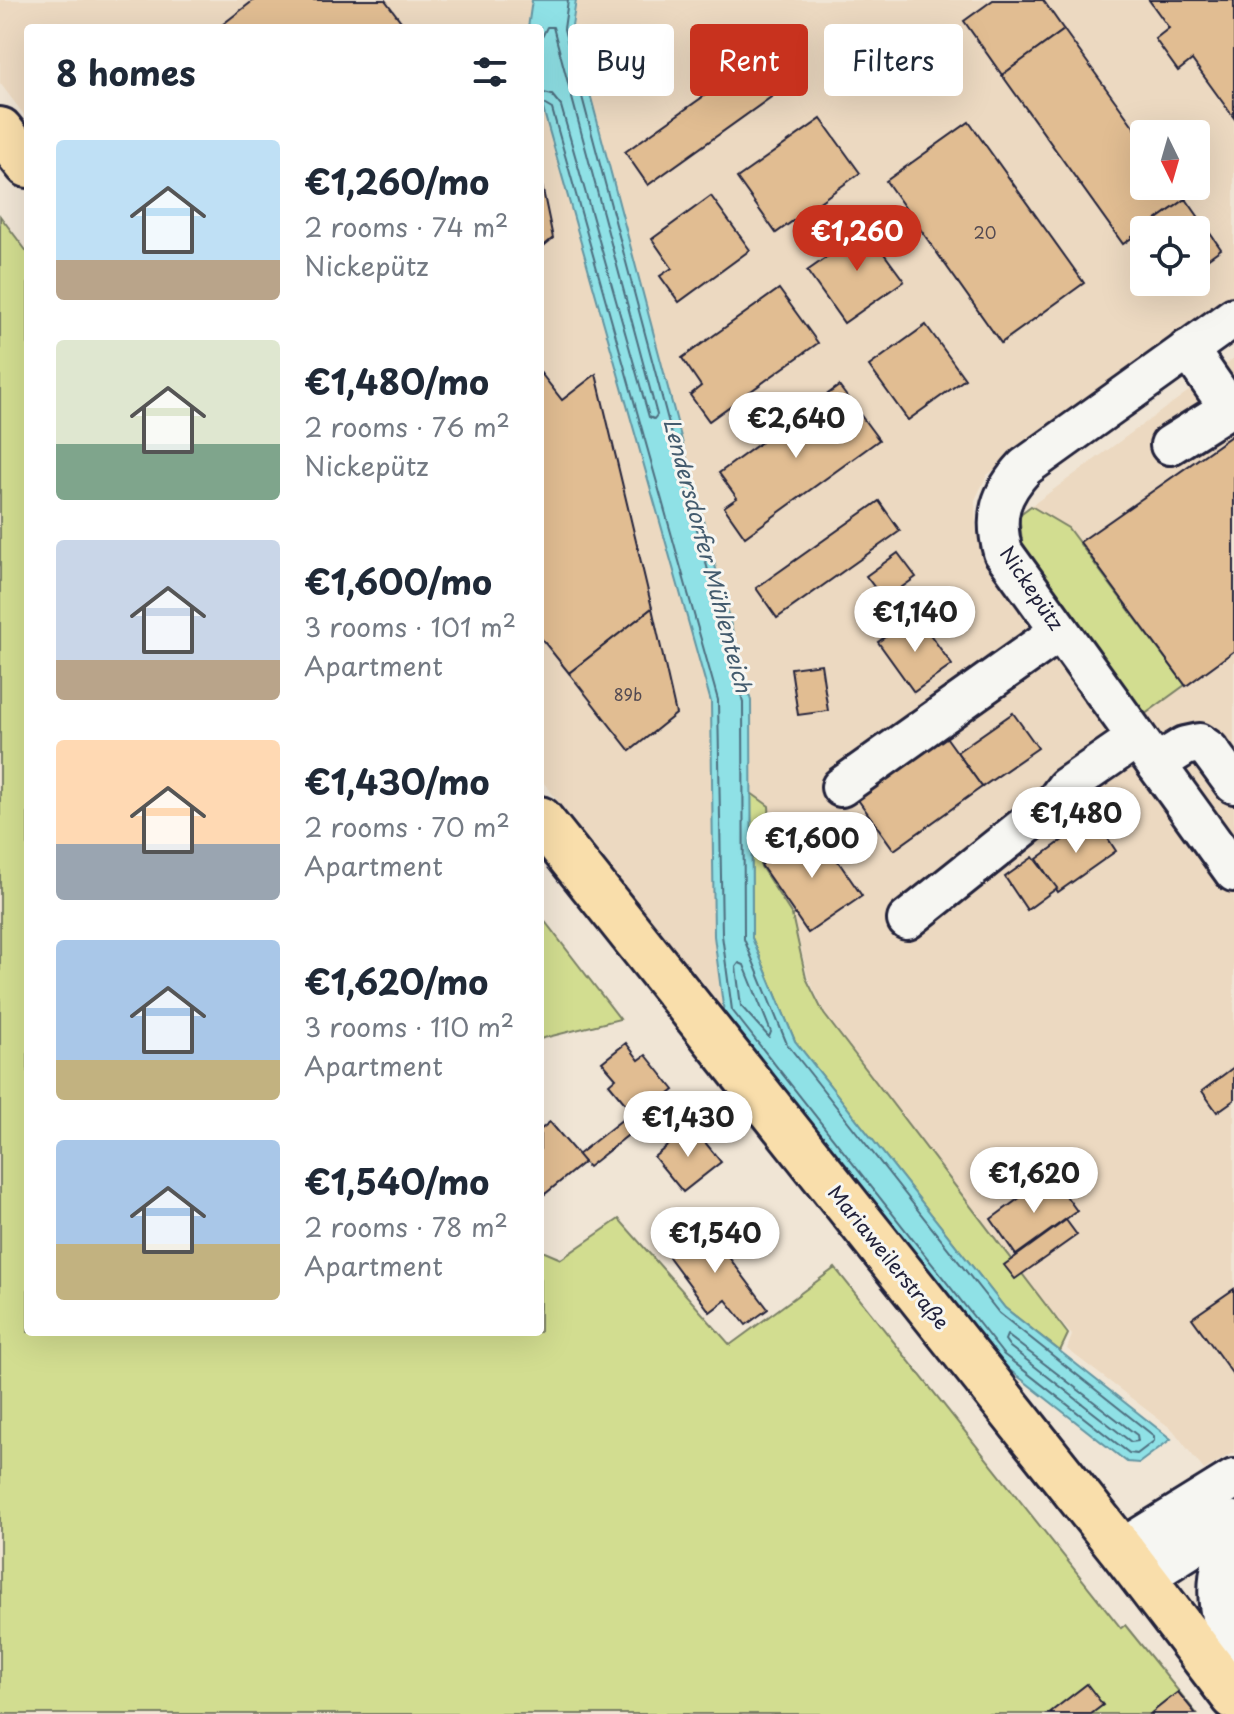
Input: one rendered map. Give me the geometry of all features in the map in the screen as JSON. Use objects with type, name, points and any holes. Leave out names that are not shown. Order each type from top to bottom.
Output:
[{"type":"main road","points":[[0,130],[24,160]]},
{"type":"main road","name":"Mariaweilerstraße","points":[[544,824],[1132,1564],[1234,1697]]},
{"type":"street","name":"Nickepütz","points":[[1234,317],[1025,467],[1009,485],[997,511],[997,532],[1003,552],[1234,872]]},
{"type":"street","points":[[1170,445],[1229,408],[1188,349]]},
{"type":"street","points":[[841,787],[1060,631]]},
{"type":"street","points":[[907,920],[1055,802],[1066,787],[1147,751],[1199,743],[1209,750],[1234,784]]},
{"type":"street","points":[[1132,1564],[1234,1479]]},
{"type":"street","points":[[1132,1564],[1234,1521]]},
{"type":"street","points":[[1234,1529],[1221,1556],[1217,1593],[1224,1634],[1234,1657]]},
{"type":"shaded area","points":[[0,0],[532,0],[529,24],[24,24],[24,115],[0,83]]},
{"type":"shaded area","points":[[576,0],[1234,0],[1234,295],[987,475],[975,500],[976,530],[983,552],[1234,893],[1234,1452],[1204,1470],[1173,1430],[1067,1349],[1072,1335],[1022,1277],[825,1013],[808,977],[793,915],[760,865],[772,856],[769,806],[751,793],[751,701],[591,96],[674,96],[674,24],[572,24]]},
{"type":"shaded area","points":[[544,112],[711,702],[714,936],[724,1013],[544,783]]},
{"type":"shaded area","points":[[1234,358],[1234,846],[1141,717],[1184,686],[1068,528],[1031,506]]},
{"type":"green space","points":[[0,216],[24,248],[24,1336],[544,1336],[544,1252],[561,1259],[619,1219],[730,1345],[835,1268],[1121,1628],[1125,1625],[1197,1714],[0,1714]]},
{"type":"green space","points":[[1031,506],[1068,528],[1185,685],[1141,717],[1023,550],[1019,515]]},
{"type":"green space","points":[[751,793],[769,806],[772,856],[760,865],[792,915],[806,978],[824,1014],[1068,1334],[1060,1351],[1005,1308],[795,1041],[752,938]]},
{"type":"green space","points":[[544,920],[620,1019],[544,1038]]},
{"type":"water","name":"Lendersdorfer Mühlenteich","points":[[532,0],[576,0],[572,24],[568,24],[568,96],[591,96],[751,701],[752,938],[795,1041],[1005,1308],[1171,1439],[1139,1463],[1127,1462],[997,1360],[724,1013],[714,936],[711,702],[544,112],[544,24],[529,24]]},
{"type":"building","points":[[254,0],[385,0],[403,24],[223,24]]},
{"type":"building","points":[[993,0],[1043,0],[1064,30],[1002,75],[964,21]]},
{"type":"building","points":[[1149,0],[1234,0],[1234,118],[1192,60],[1178,71],[1155,39],[1169,28]]},
{"type":"building","points":[[1064,30],[1130,122],[1130,200],[1185,200],[1162,216],[1130,216],[1130,239],[1123,244],[1002,75]]},
{"type":"building","points":[[704,96],[773,96],[648,185],[625,152]]},
{"type":"building","points":[[821,119],[860,173],[776,233],[737,178]]},
{"type":"building","points":[[969,122],[1084,283],[1001,343],[886,181]]},
{"type":"building","points":[[544,195],[553,238],[544,246]]},
{"type":"building","points":[[711,196],[750,250],[679,302],[660,276],[672,268],[652,239]]},
{"type":"building","points":[[1187,200],[1198,216],[1162,216]]},
{"type":"building","points":[[878,221],[894,243],[882,251],[904,281],[844,323],[807,271]]},
{"type":"building","points":[[1210,233],[1221,249],[1210,257]]},
{"type":"building","points":[[779,289],[818,343],[709,421],[690,395],[701,386],[682,358]]},
{"type":"building","points":[[926,325],[965,379],[908,420],[869,366]]},
{"type":"building","points":[[596,374],[652,608],[569,673],[544,642],[544,377],[562,400]]},
{"type":"building","points":[[839,386],[879,440],[745,537],[724,507],[737,498],[719,473]]},
{"type":"building","points":[[1234,434],[1234,651],[1186,686],[1080,542]]},
{"type":"building","points":[[879,501],[900,531],[777,618],[756,588]]},
{"type":"building","points":[[898,553],[916,577],[884,600],[866,576]]},
{"type":"building","points":[[652,608],[676,714],[630,751],[569,673]]},
{"type":"building","points":[[916,615],[952,665],[914,692],[878,642]]},
{"type":"building","points":[[821,664],[828,711],[798,715],[791,668]]},
{"type":"building","points":[[1013,713],[1038,748],[982,787],[957,752]]},
{"type":"building","points":[[944,734],[982,787],[894,850],[856,797]]},
{"type":"building","points":[[1094,817],[1116,851],[1058,892],[1037,859]]},
{"type":"building","points":[[815,828],[862,896],[808,933],[761,865]]},
{"type":"building","points":[[1033,857],[1057,888],[1027,910],[1005,877]]},
{"type":"building","points":[[626,1043],[639,1060],[646,1055],[674,1090],[638,1119],[609,1084],[616,1078],[602,1062]]},
{"type":"building","points":[[1234,1067],[1234,1100],[1217,1112],[1202,1091]]},
{"type":"building","points":[[632,1112],[642,1124],[588,1167],[577,1155]]},
{"type":"building","points":[[550,1122],[584,1162],[545,1194],[544,1193],[544,1127]]},
{"type":"building","points":[[692,1126],[721,1162],[683,1192],[654,1157]]},
{"type":"building","points":[[1051,1175],[1077,1211],[1016,1255],[991,1219]]},
{"type":"building","points":[[1066,1220],[1077,1235],[1015,1279],[1004,1265]]},
{"type":"building","points":[[703,1223],[768,1309],[746,1325],[726,1300],[710,1312],[666,1253]]},
{"type":"building","points":[[1234,1289],[1234,1376],[1192,1318]]},
{"type":"building","points":[[1087,1684],[1103,1705],[1091,1714],[1048,1714]]},
{"type":"building","points":[[1178,1692],[1196,1714],[1150,1714]]}]
